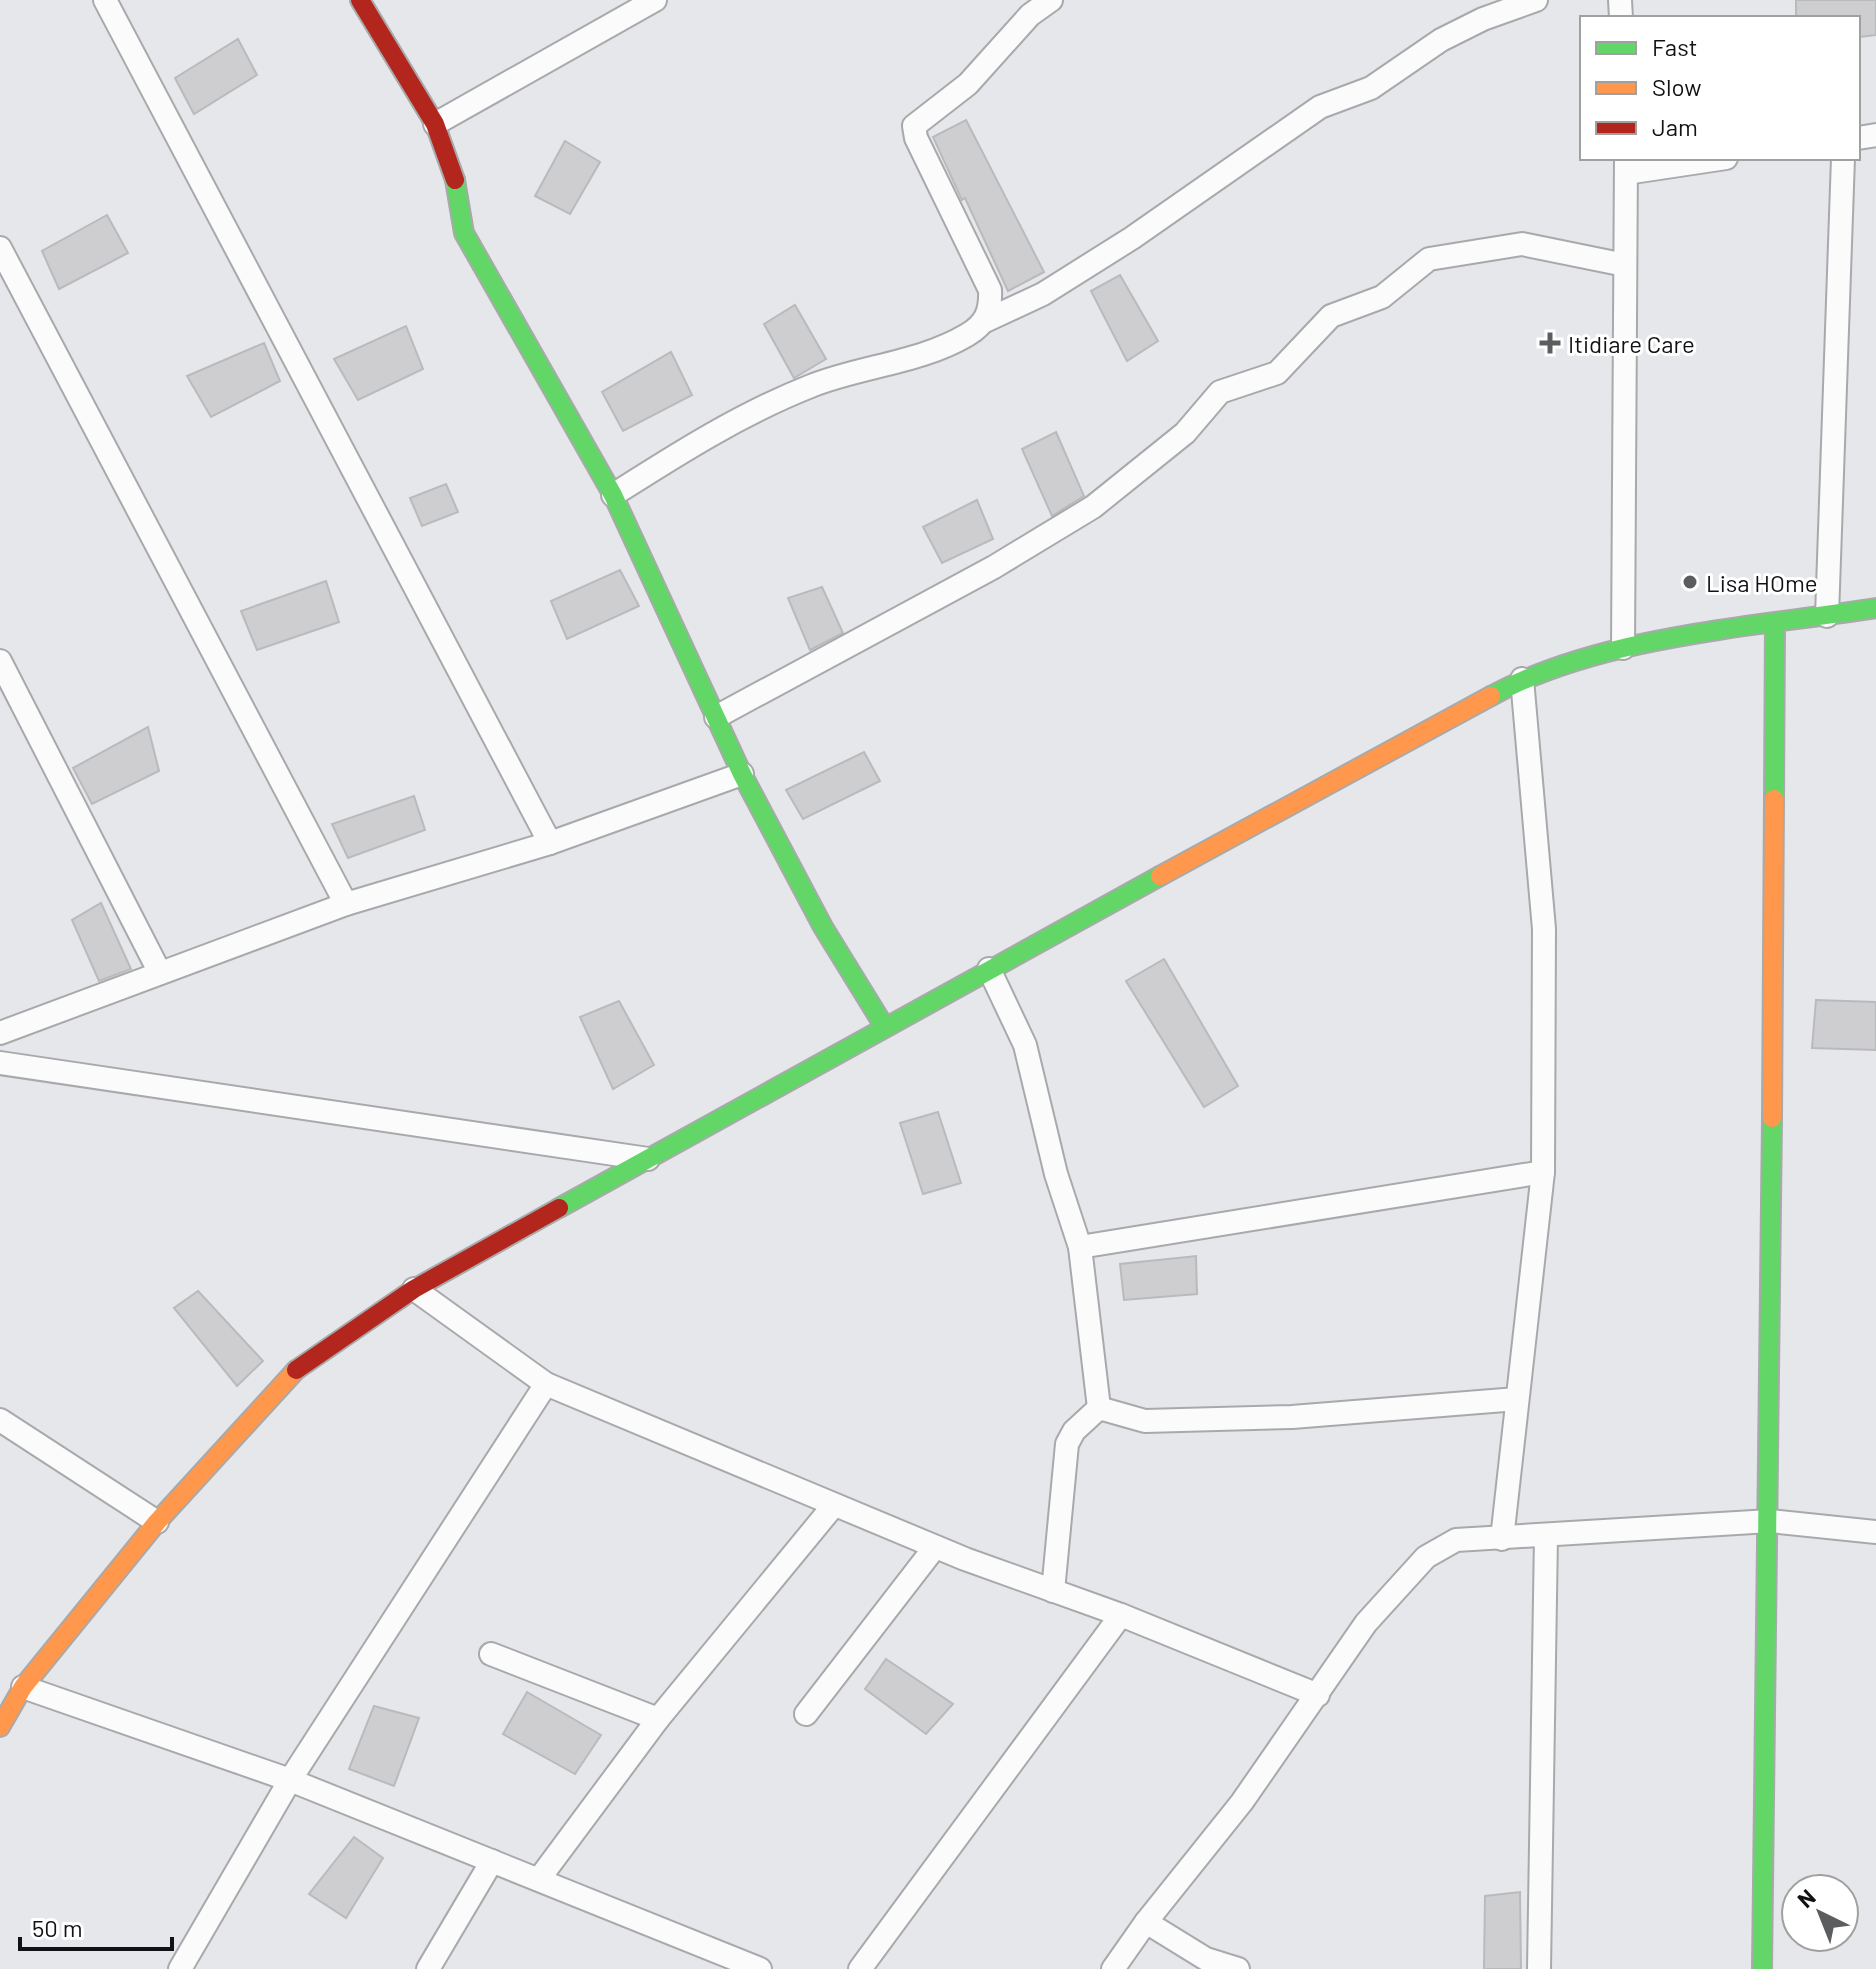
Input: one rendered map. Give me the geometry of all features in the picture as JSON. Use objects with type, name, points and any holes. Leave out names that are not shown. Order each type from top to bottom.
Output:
[{"type":"street","points":[[105,0],[550,843]]},
{"type":"street","points":[[360,0],[435,124],[455,178],[464,233],[613,495],[742,774],[823,927],[884,1026]]},
{"type":"street","points":[[435,124],[655,0]]},
{"type":"street","points":[[985,321],[991,306],[990,290],[916,138],[914,126],[968,84],[1030,15],[1051,0]]},
{"type":"street","points":[[613,495],[702,439],[811,386],[910,358],[967,335],[985,321],[1043,294],[1132,238],[1320,107],[1371,88],[1455,33],[1536,0]]},
{"type":"street","points":[[1623,648],[1626,165],[1697,160]]},
{"type":"street","points":[[1827,616],[1843,160]]},
{"type":"street","points":[[716,717],[981,574],[1093,507],[1185,433],[1220,392],[1277,373],[1331,316],[1382,297],[1429,259],[1522,244],[1625,265]]},
{"type":"street","points":[[0,248],[346,904]]},
{"type":"street","points":[[0,1727],[23,1687],[157,1522],[302,1363],[414,1289],[884,1026],[1522,679],[1623,648],[1876,608]]},
{"type":"street","points":[[1762,1969],[1770,1521],[1775,623]]},
{"type":"street","points":[[0,661],[160,973]]},
{"type":"street","points":[[1502,1539],[1543,1172],[1544,929],[1522,679]]},
{"type":"street","points":[[0,1033],[346,904],[550,843],[742,774]]},
{"type":"street","points":[[989,969],[1025,1045],[1056,1174],[1080,1247],[1099,1408]]},
{"type":"street","points":[[0,1063],[648,1159]]},
{"type":"street","points":[[1080,1247],[1543,1172]]},
{"type":"street","points":[[414,1289],[546,1384],[935,1547],[1121,1615],[1318,1695]]},
{"type":"street","points":[[180,1969],[290,1780],[546,1384]]},
{"type":"street","points":[[1099,1408],[1145,1421],[1292,1417],[1517,1399]]},
{"type":"street","points":[[1053,1591],[1067,1444],[1074,1431],[1099,1408]]},
{"type":"street","points":[[0,1420],[157,1522]]},
{"type":"street","points":[[539,1879],[658,1719],[834,1505]]},
{"type":"street","points":[[1113,1969],[1146,1922],[1242,1802],[1366,1623],[1426,1557],[1456,1540],[1770,1521],[1876,1532]]},
{"type":"street","points":[[1539,1969],[1546,1536]]},
{"type":"street","points":[[806,1714],[935,1547]]},
{"type":"street","points":[[860,1969],[1121,1615]]},
{"type":"street","points":[[491,1654],[658,1719]]},
{"type":"street","points":[[23,1687],[290,1780],[760,1969]]},
{"type":"street","points":[[428,1969],[492,1861]]},
{"type":"street","points":[[1146,1922],[1206,1959],[1238,1969]]},
{"type":"building","points":[[1796,0],[1876,0],[1876,35],[1860,37],[1860,16],[1796,16]]},
{"type":"building","points":[[238,39],[257,75],[194,114],[175,78]]},
{"type":"building","points":[[966,120],[1044,272],[1008,291],[933,137]]},
{"type":"building","points":[[565,141],[600,162],[570,214],[535,196]]},
{"type":"building","points":[[107,215],[128,253],[59,289],[42,251]]},
{"type":"building","points":[[1120,275],[1158,341],[1127,361],[1091,291]]},
{"type":"building","points":[[795,305],[826,359],[794,378],[764,324]]},
{"type":"building","points":[[406,326],[423,369],[358,400],[334,359]]},
{"type":"building","points":[[264,343],[280,381],[211,417],[187,376]]},
{"type":"building","points":[[671,352],[692,395],[623,431],[602,392]]},
{"type":"building","points":[[1056,432],[1084,496],[1052,516],[1022,449]]},
{"type":"building","points":[[446,484],[458,512],[422,526],[410,498]]},
{"type":"building","points":[[977,500],[993,539],[942,563],[923,527]]},
{"type":"building","points":[[620,570],[639,606],[567,639],[551,601]]},
{"type":"building","points":[[326,581],[339,622],[257,650],[241,611]]},
{"type":"building","points":[[822,587],[843,633],[810,650],[788,598]]},
{"type":"building","points":[[148,727],[159,771],[92,804],[73,768]]},
{"type":"building","points":[[864,752],[880,781],[803,819],[786,790]]},
{"type":"building","points":[[414,796],[425,830],[348,858],[332,824]]},
{"type":"building","points":[[101,903],[131,969],[99,981],[72,920]]},
{"type":"building","points":[[1164,959],[1238,1086],[1204,1107],[1126,981]]},
{"type":"building","points":[[1816,1000],[1876,1002],[1876,1050],[1812,1048]]},
{"type":"building","points":[[619,1001],[654,1065],[613,1089],[580,1017]]},
{"type":"building","points":[[938,1112],[961,1183],[923,1194],[900,1123]]},
{"type":"building","points":[[1196,1256],[1197,1294],[1124,1300],[1120,1264]]},
{"type":"building","points":[[198,1291],[263,1361],[237,1386],[174,1308]]},
{"type":"building","points":[[886,1659],[953,1704],[926,1734],[865,1689]]},
{"type":"building","points":[[527,1692],[601,1735],[575,1774],[503,1734]]},
{"type":"building","points":[[374,1706],[419,1718],[394,1786],[349,1769]]},
{"type":"building","points":[[354,1837],[383,1858],[346,1918],[309,1894]]},
{"type":"building","points":[[1520,1892],[1521,1969],[1484,1969],[1485,1896]]},
{"type":"traffic: fast","points":[[455,180],[464,233],[613,495],[742,774],[823,927],[884,1026]]},
{"type":"traffic: fast","points":[[1491,696],[1534,676],[1628,647],[1729,628],[1876,608]]},
{"type":"traffic: fast","points":[[1774,799],[1775,623]]},
{"type":"traffic: fast","points":[[559,1208],[1160,876]]},
{"type":"traffic: fast","points":[[1762,1969],[1772,1118]]},
{"type":"traffic: slow","points":[[1160,876],[1491,696]]},
{"type":"traffic: slow","points":[[1772,1118],[1774,799]]},
{"type":"traffic: slow","points":[[0,1727],[23,1687],[157,1522],[296,1370]]},
{"type":"traffic: jam","points":[[360,0],[435,124],[455,180]]},
{"type":"traffic: jam","points":[[296,1370],[414,1289],[559,1208]]},
{"type":"place","name":"Itidiare Care","points":[[1550,343]]},
{"type":"place","name":"Lisa HOme","points":[[1690,582]]}]
